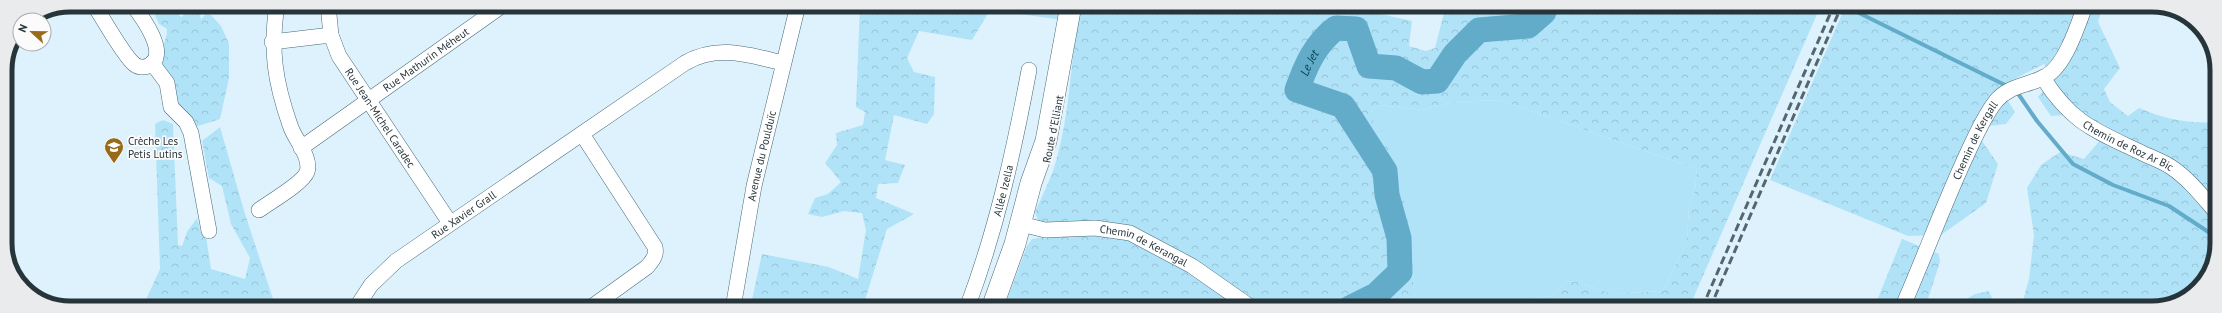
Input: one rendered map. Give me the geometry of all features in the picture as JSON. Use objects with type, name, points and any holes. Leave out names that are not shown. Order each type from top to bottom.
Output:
[{"type":"street","points":[[99,12],[134,64],[145,67],[152,63],[156,58],[157,46],[138,12]]},
{"type":"street","points":[[260,210],[304,178],[308,166],[301,148],[292,132],[274,64],[272,42],[276,12]]},
{"type":"street","name":"Rue Jean-Michel Caradec","points":[[329,12],[331,35],[347,70],[450,223]]},
{"type":"street","name":"Rue Mathurin Méheut","points":[[301,148],[491,12]]},
{"type":"street","name":"Avenue du Poulduïc","points":[[733,301],[754,186],[796,12]]},
{"type":"street","name":"Route d'Elliant","points":[[994,301],[1024,215],[1031,183],[1046,141],[1070,12]]},
{"type":"street","name":"Chemin de Kergall","points":[[1905,301],[1950,189],[1984,120],[1996,101],[2003,94],[2015,87],[2048,76],[2062,58],[2082,12]]},
{"type":"street","points":[[272,42],[331,35]]},
{"type":"street","name":"Rue Xavier Grall","points":[[361,301],[371,285],[387,267],[582,134],[674,69],[699,56],[721,51],[783,63]]},
{"type":"street","points":[[152,63],[167,84],[171,107],[186,122],[191,132],[209,231]]},
{"type":"street","name":"Allée Izella","points":[[969,301],[988,248],[1002,195],[1029,70]]},
{"type":"street","name":"Chemin de Roz Ar Bic","points":[[2043,78],[2057,100],[2079,121],[2170,166],[2188,180],[2210,205]]},
{"type":"street","points":[[582,134],[655,247],[656,251],[653,261],[647,267],[600,301]]},
{"type":"street","name":"Chemin de Kerangal","points":[[1024,215],[1045,230],[1095,228],[1130,233],[1192,266],[1242,301]]},
{"type":"green space","points":[[160,12],[175,12],[181,17],[188,12],[202,12],[200,15],[201,19],[206,14],[211,15],[221,26],[229,44],[229,78],[220,119],[195,127],[172,91],[163,70],[161,52],[166,39],[167,29],[159,24],[155,15]]},
{"type":"green space","points":[[167,12],[177,12],[172,17]]},
{"type":"green space","points":[[860,12],[989,12],[972,40],[919,31],[907,58],[914,72],[935,77],[934,114],[927,124],[894,115],[885,160],[905,165],[898,183],[878,184],[876,198],[914,214],[887,229],[865,301],[752,301],[762,254],[829,267],[858,279],[866,230],[862,213],[844,211],[822,217],[808,214],[815,198],[828,194],[841,182],[825,163],[837,145],[836,133],[863,125],[865,112],[856,107]]},
{"type":"green space","points":[[1004,12],[1379,12],[1381,14],[1412,21],[1409,46],[1426,51],[1435,48],[1444,12],[1818,12],[1692,301],[1521,301],[1551,296],[1566,281],[1578,282],[1612,294],[1663,291],[1687,241],[1689,205],[1695,190],[1697,169],[1499,100],[1452,102],[1422,110],[1379,105],[1368,114],[1384,134],[1406,207],[1412,253],[1415,301],[1007,301],[1027,246],[1032,239],[1044,237],[1035,212],[1053,172],[1061,141],[1067,107],[1077,22]]},
{"type":"green space","points":[[1843,12],[2101,12],[2098,22],[2120,68],[2104,89],[2110,102],[2128,116],[2139,108],[2177,120],[2210,122],[2210,251],[2207,262],[2198,278],[2190,287],[2171,298],[2152,301],[2023,301],[2029,279],[2034,235],[2027,188],[2041,165],[2060,152],[2084,159],[2102,138],[2063,115],[2051,116],[2038,97],[2051,81],[2044,64],[1999,87],[2015,112],[2006,124],[1990,126],[1982,141],[1998,164],[1986,203],[1941,235],[1908,236],[1770,180]]},
{"type":"green space","points":[[1499,100],[1697,169],[1695,190],[1689,205],[1687,241],[1663,291],[1612,294],[1578,282],[1566,281],[1551,296],[1521,301],[1415,301],[1412,253],[1368,114],[1379,105],[1422,110],[1452,102]]},
{"type":"green space","points":[[163,120],[173,124],[178,245],[182,246],[187,232],[197,218],[201,233],[206,236],[211,269],[245,279],[250,258],[231,224],[222,186],[209,178],[202,141],[220,127],[245,214],[274,301],[145,301],[160,269],[155,124]]},
{"type":"green space","points":[[1902,239],[1939,254],[1940,262],[1927,301],[1877,301]]},
{"type":"green space","points":[[1989,291],[1993,301],[1963,301],[1975,294]]},
{"type":"waterway","name":"Le Jet","points":[[1364,301],[1376,295],[1400,272],[1399,238],[1387,195],[1385,171],[1343,106],[1297,90],[1312,56],[1322,41],[1336,28],[1356,29],[1369,66],[1396,68],[1422,82],[1437,81],[1455,54],[1479,30],[1528,26],[1544,12]]},
{"type":"waterway","points":[[1859,13],[2009,87]]},
{"type":"waterway","points":[[2017,92],[2037,121],[2073,164],[2113,185],[2169,206],[2210,233]]},
{"type":"railway","points":[[1705,301],[1831,12]]},
{"type":"railway","points":[[1713,301],[1839,12]]},
{"type":"place","name":"Crèche Les Petis Lutins","points":[[114,164]]}]
